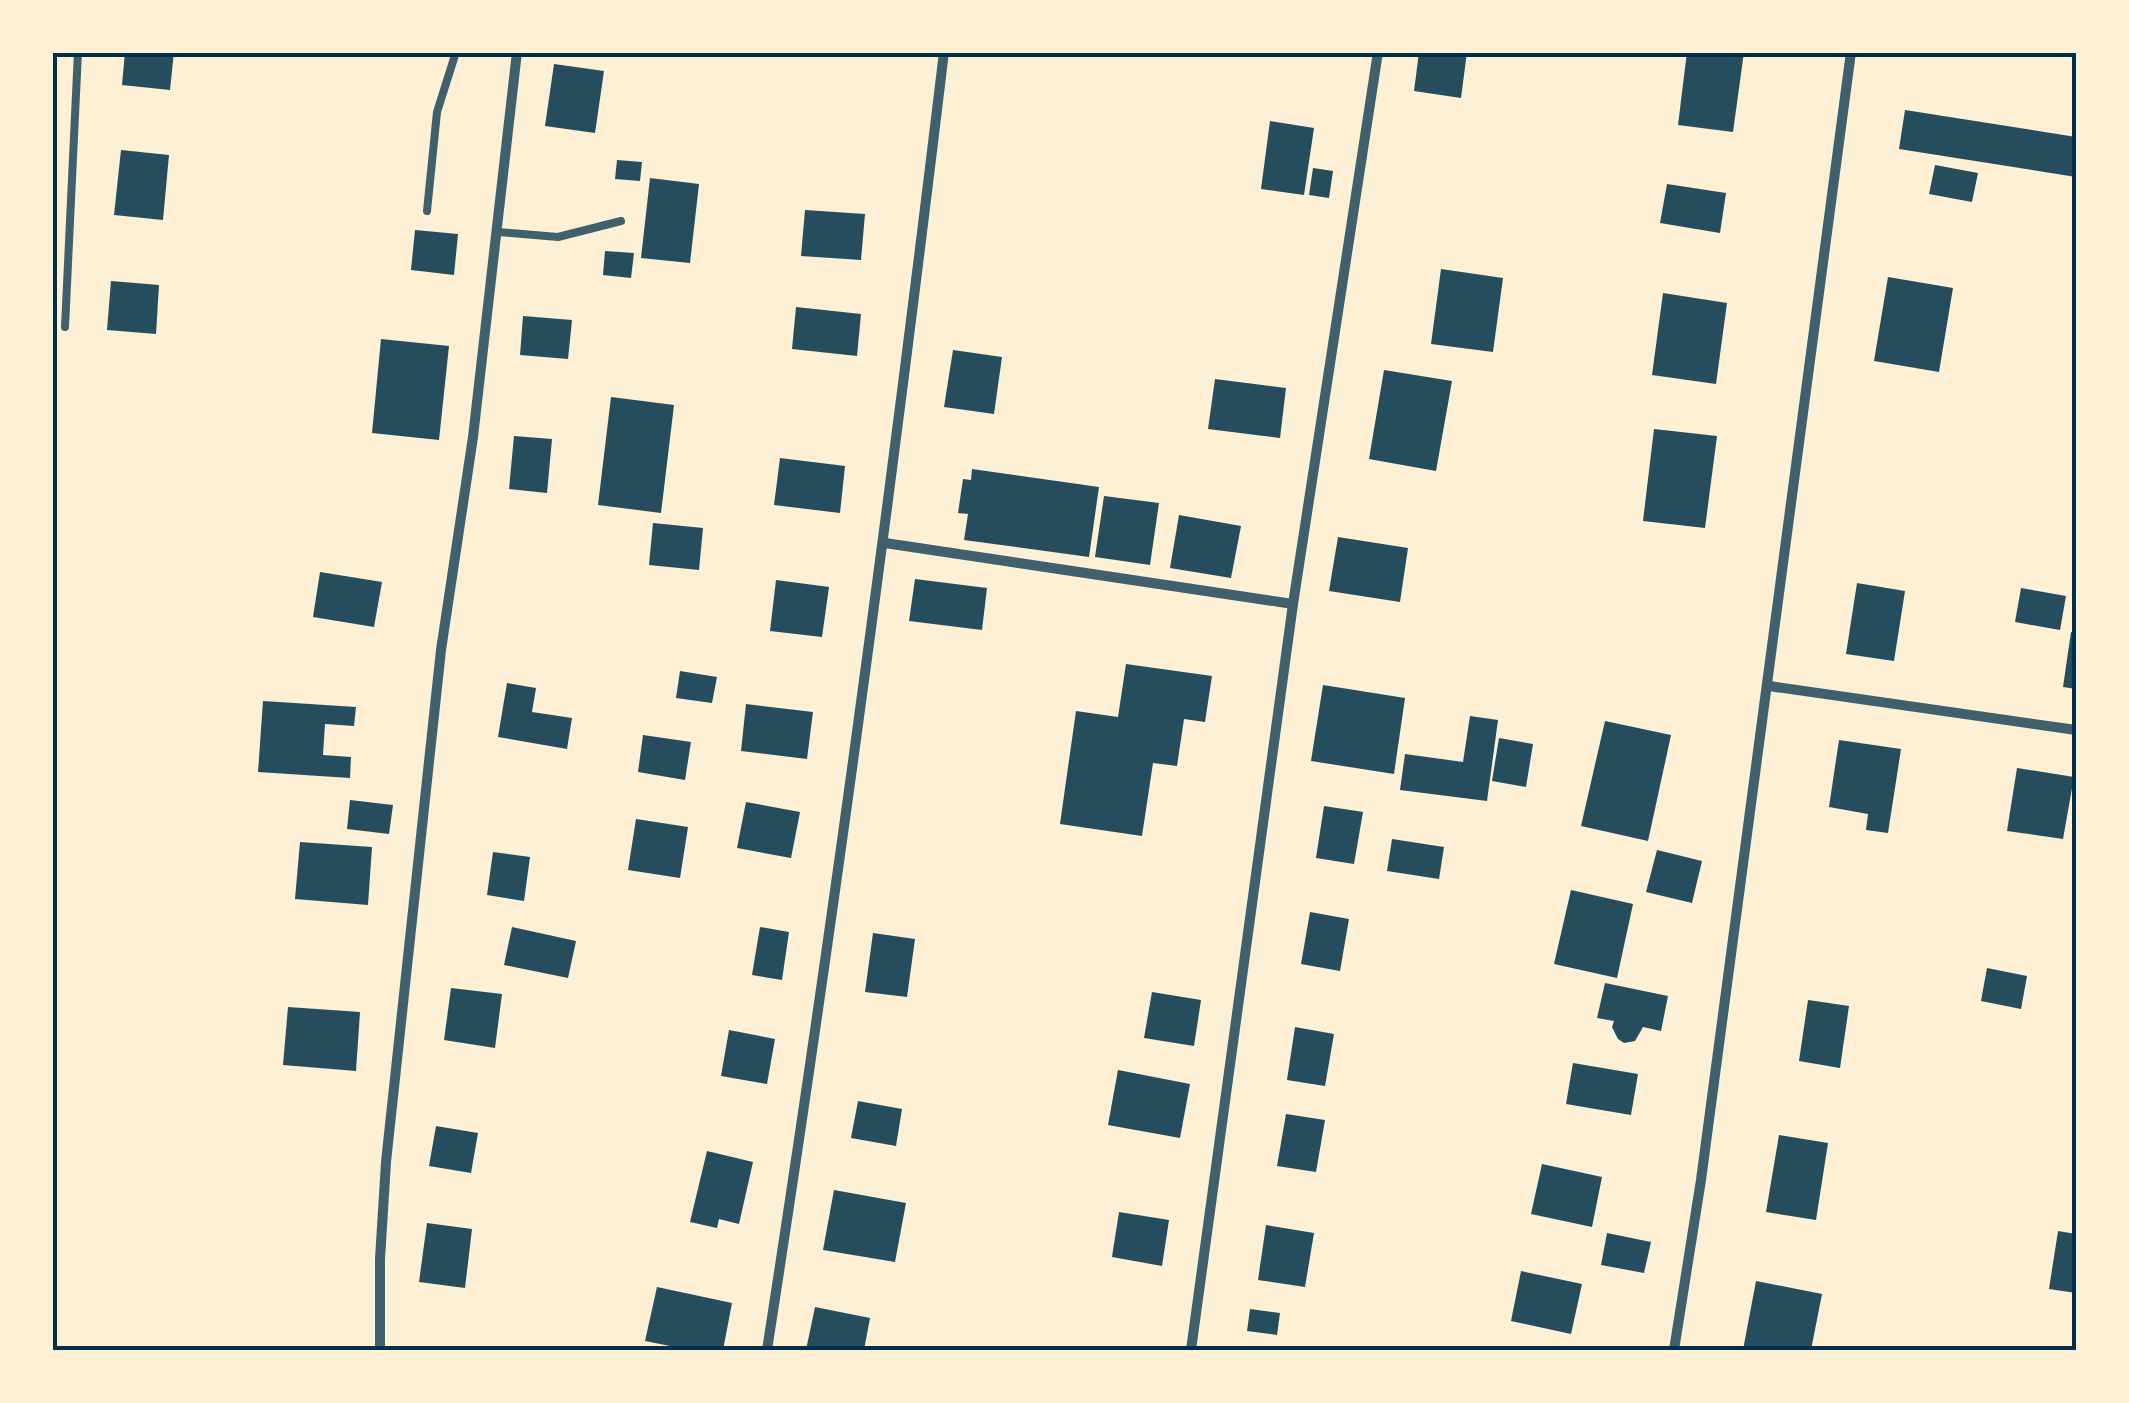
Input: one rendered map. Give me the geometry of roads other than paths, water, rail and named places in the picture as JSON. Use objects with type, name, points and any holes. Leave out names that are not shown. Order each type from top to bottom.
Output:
[{"type":"street","points":[[380,1350],[386,1162],[441,650],[498,232],[518,52]]},
{"type":"street","points":[[767,1350],[828,959],[885,543],[944,52]]},
{"type":"street","points":[[1191,1350],[1293,604],[1378,52]]},
{"type":"street","points":[[1674,1350],[1702,1180],[1851,52]]},
{"type":"street","points":[[885,543],[1293,604]]},
{"type":"street","points":[[1768,686],[2076,730]]},
{"type":"lane","points":[[65,327],[78,52]]},
{"type":"lane","points":[[426,211],[437,112],[456,52]]},
{"type":"lane","points":[[498,232],[558,238],[620,220]]}]
